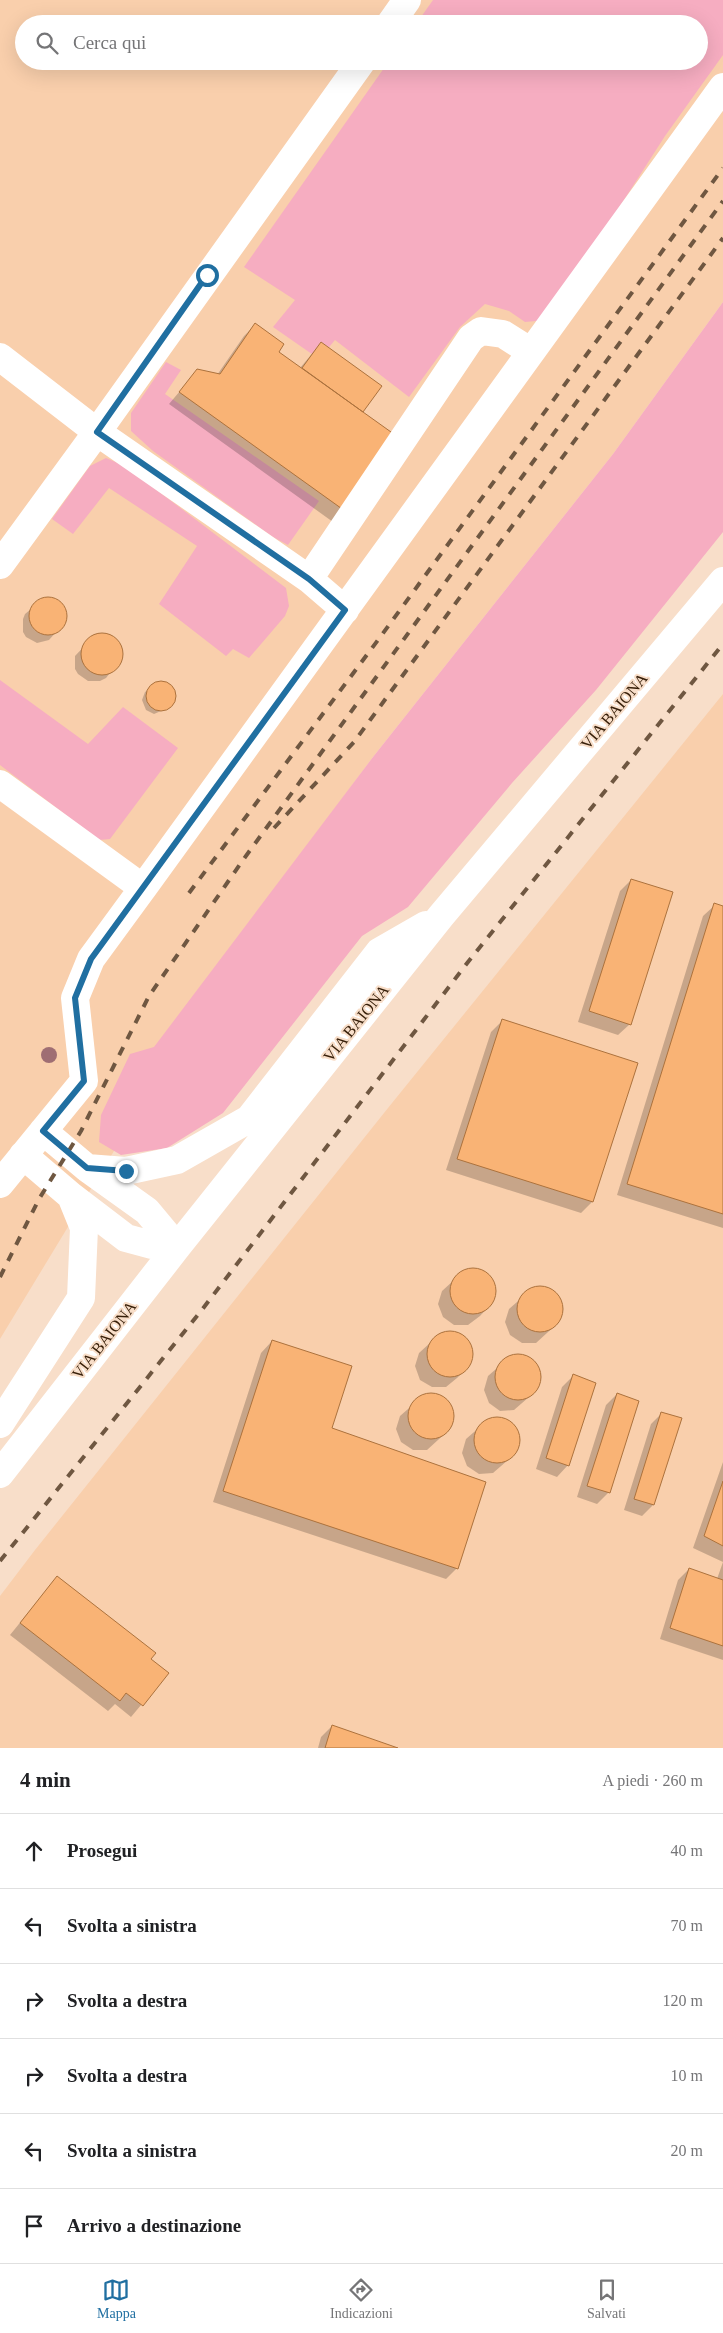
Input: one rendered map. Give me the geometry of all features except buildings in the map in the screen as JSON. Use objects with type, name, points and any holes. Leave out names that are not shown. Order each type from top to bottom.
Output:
[{"type":"street","points":[[396,15],[407,0]]},
{"type":"street","points":[[0,565],[356,70]]},
{"type":"street","points":[[0,1184],[84,1081],[75,998],[91,959],[723,87]]},
{"type":"street","points":[[309,579],[471,338],[481,331],[503,334],[530,351]]},
{"type":"street","points":[[0,357],[97,432],[309,579],[345,610]]},
{"type":"street","name":"VIA BAIONA","points":[[0,1474],[177,1247],[441,916],[723,581]]},
{"type":"street","points":[[0,784],[143,888]]},
{"type":"street","points":[[87,1168],[126,1171],[177,1160],[249,1119],[380,952],[441,916]]},
{"type":"street","points":[[43,1131],[87,1168],[147,1212],[177,1247]]},
{"type":"street","points":[[23,1155],[71,1196],[126,1238],[152,1246],[177,1247]]},
{"type":"street","points":[[0,1424],[81,1298],[84,1228],[71,1196]]},
{"type":"shaded area","points":[[0,0],[723,0],[723,302],[613,454],[373,757],[330,815],[117,1146],[0,1339]]},
{"type":"shaded area","points":[[433,0],[723,0],[723,55],[665,136],[547,320],[525,322],[509,311],[485,304],[460,327],[409,397],[335,340],[319,359],[273,327],[295,300],[244,267],[383,70],[708,70],[708,15],[422,15]]},
{"type":"shaded area","points":[[723,302],[723,532],[596,690],[512,783],[408,907],[362,936],[223,1113],[167,1148],[121,1155],[99,1142],[101,1115],[130,1054],[154,1047],[373,757],[613,454]]},
{"type":"shaded area","points":[[166,362],[181,370],[165,394],[319,501],[288,545],[273,537],[153,451],[131,431],[131,413]]},
{"type":"shaded area","points":[[106,458],[125,466],[286,588],[289,606],[285,616],[249,658],[233,649],[226,656],[159,604],[197,546],[109,488],[73,534],[52,519],[90,466]]},
{"type":"shaded area","points":[[0,680],[88,744],[123,707],[178,748],[110,839],[99,840],[0,765]]},
{"type":"shaded area","points":[[723,694],[723,1748],[0,1748],[0,1596],[388,1108]]},
{"type":"railway","points":[[189,893],[381,636],[723,168]]},
{"type":"railway","points":[[0,1277],[39,1199],[81,1131],[149,996],[243,860],[723,201]]},
{"type":"railway","points":[[274,828],[354,742],[723,238]]},
{"type":"railway","points":[[0,1561],[201,1311],[468,962],[723,644]]},
{"type":"route","points":[[126,1171],[87,1168],[43,1131],[84,1081],[75,998],[91,959],[345,610],[309,579],[97,432],[207,275]]}]
